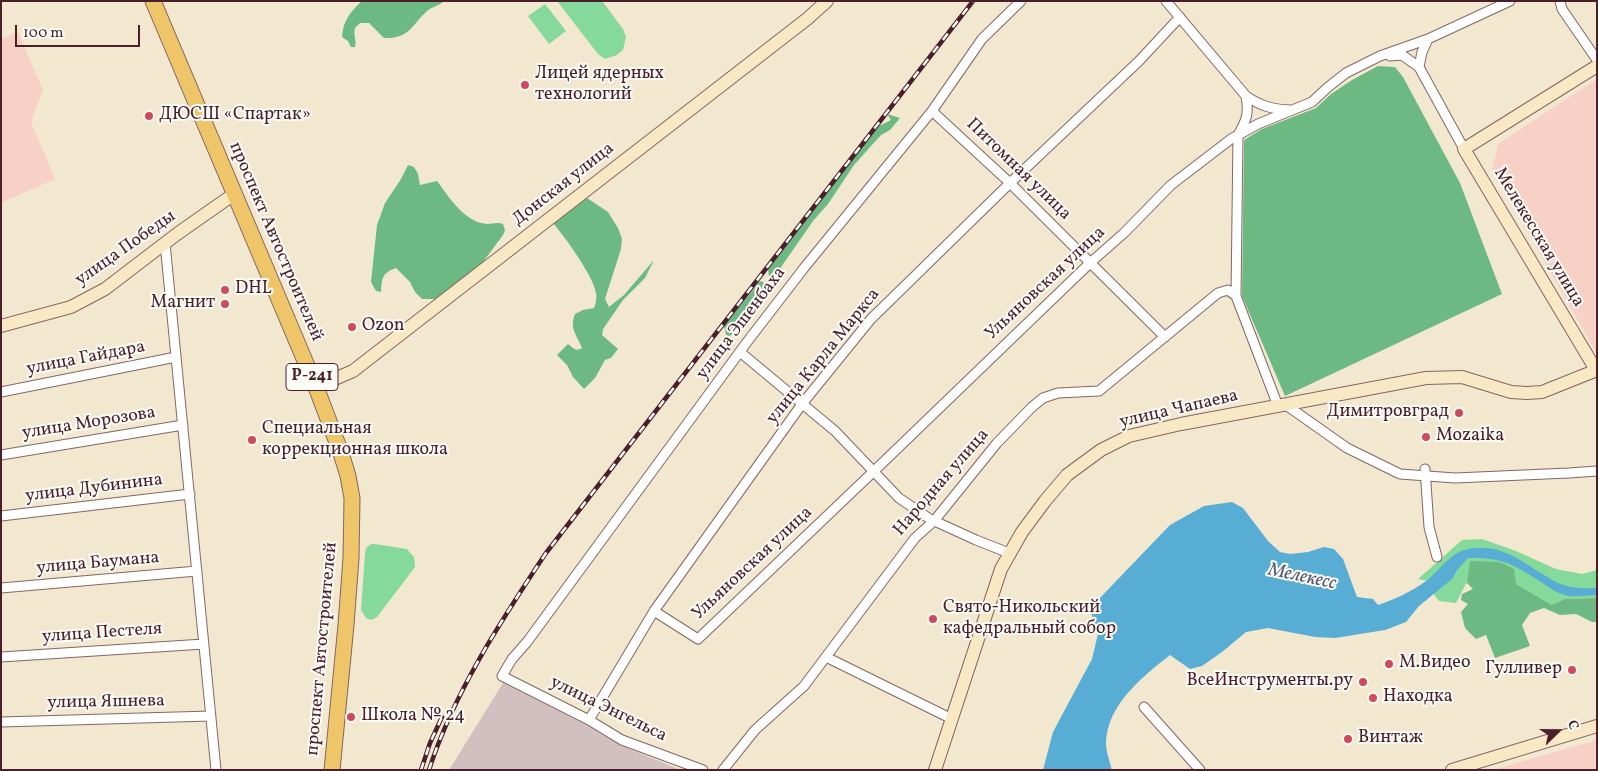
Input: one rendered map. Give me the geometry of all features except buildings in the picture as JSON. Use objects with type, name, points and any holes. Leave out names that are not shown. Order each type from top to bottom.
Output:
[{"type":"highway","name":"проспект Автостроителей","points":[[153,1],[316,387],[348,476],[352,498],[349,602],[332,770]]},
{"type":"street","name":"Донская улица","points":[[316,387],[353,370],[827,1]]},
{"type":"street","name":"улица Эшенбаха","points":[[502,676],[512,659],[533,635],[740,352],[804,268],[932,111],[982,39],[1021,1]]},
{"type":"street","points":[[1166,1],[1246,96],[1258,104],[1274,110],[1292,110]]},
{"type":"street","name":"Ульяновская улица","points":[[654,611],[698,639],[1090,263],[1124,233],[1171,185],[1238,135],[1258,124],[1312,102],[1346,73],[1380,56],[1428,39],[1510,1]]},
{"type":"street","points":[[1560,1],[1562,8],[1597,60]]},
{"type":"street","name":"улица Карла Маркса","points":[[589,720],[654,611],[802,404],[871,319],[1010,183],[1139,61],[1180,17]]},
{"type":"street","points":[[1380,56],[1402,55],[1419,67],[1422,52],[1428,39]]},
{"type":"street","points":[[1464,150],[1597,66]]},
{"type":"street","name":"Мелекесская улица","points":[[1419,67],[1464,150],[1597,370]]},
{"type":"street","points":[[1246,96],[1249,110],[1245,123],[1238,135],[1236,296],[1282,406],[1347,448],[1400,474],[1425,472],[1455,478],[1597,471]]},
{"type":"street","name":"Питомная улица","points":[[932,111],[1010,183],[1166,337]]},
{"type":"street","name":"улица Победы","points":[[1,326],[71,307],[105,289],[234,194]]},
{"type":"street","points":[[165,243],[216,770]]},
{"type":"street","name":"Народная улица","points":[[722,770],[756,730],[804,686],[915,538],[934,521],[997,443],[1032,407],[1044,398],[1058,392],[1099,391],[1218,294],[1228,290],[1236,296]]},
{"type":"street","points":[[740,352],[835,431],[899,498],[934,521],[1009,553]]},
{"type":"street","name":"улица Гайдара","points":[[1,392],[176,357]]},
{"type":"street","name":"улица Чапаева","points":[[935,770],[1001,569],[1009,553],[1045,501],[1067,475],[1101,450],[1129,436],[1181,424],[1426,378],[1462,377],[1511,392],[1527,393],[1542,392],[1597,370]]},
{"type":"street","name":"улица Морозова","points":[[1,455],[183,425]]},
{"type":"street","points":[[1425,472],[1428,527],[1437,557]]},
{"type":"street","name":"улица Дубинина","points":[[1,516],[190,494]]},
{"type":"street","name":"улица Баумана","points":[[1,588],[197,571]]},
{"type":"street","name":"улица Пестеля","points":[[1,657],[204,644]]},
{"type":"street","points":[[826,657],[952,719]]},
{"type":"street","name":"улица Энгельса","points":[[502,676],[589,720],[622,740],[703,770]]},
{"type":"street","points":[[1144,707],[1200,770]]},
{"type":"street","name":"улица Яшнева","points":[[1,722],[211,716]]},
{"type":"street","points":[[1456,769],[1597,726]]},
{"type":"shaded area","points":[[18,32],[43,90],[31,122],[55,179],[1,203],[1,39]]},
{"type":"shaded area","points":[[1597,79],[1597,354],[1492,169],[1498,144]]},
{"type":"shaded area","points":[[503,683],[586,725],[620,745],[681,770],[449,770]]},
{"type":"shaded area","points":[[1597,740],[1597,770],[1496,770],[1496,769]]},
{"type":"green space","points":[[362,1],[444,1],[429,10],[409,31],[392,38],[384,38],[369,23],[360,23],[355,28],[355,47],[351,47],[348,41],[342,37],[344,26],[351,13]]},
{"type":"green space","points":[[557,1],[602,1],[623,29],[626,37],[623,50],[617,55],[605,59],[598,54]]},
{"type":"green space","points":[[545,4],[566,31],[549,44],[528,16]]},
{"type":"green space","points":[[1378,66],[1395,67],[1403,77],[1460,183],[1502,294],[1285,396],[1242,296],[1244,140],[1262,129],[1316,108],[1331,94]]},
{"type":"green space","points":[[887,114],[900,118],[890,130],[881,135],[854,165],[777,273],[769,277],[768,269],[772,263],[877,127],[891,120]]},
{"type":"green space","points":[[408,165],[414,167],[418,174],[420,185],[437,181],[464,214],[479,222],[503,224],[505,230],[483,262],[436,299],[422,299],[415,292],[410,282],[396,268],[385,274],[381,292],[376,291],[371,282],[377,225],[385,203]]},
{"type":"green space","points":[[583,197],[608,212],[618,228],[622,239],[621,249],[605,299],[609,307],[624,295],[654,260],[645,278],[623,300],[603,329],[602,335],[618,349],[611,358],[605,360],[595,378],[584,389],[573,377],[567,365],[557,355],[568,344],[576,350],[582,348],[574,331],[573,319],[575,314],[594,308],[596,293],[584,267],[552,222]]},
{"type":"green space","points":[[760,281],[763,282],[767,290],[764,296],[757,300],[754,312],[730,336],[726,335],[724,326]]},
{"type":"green space","points":[[1482,539],[1516,551],[1556,569],[1582,574],[1597,570],[1597,598],[1565,599],[1552,605],[1516,584],[1470,567],[1468,580],[1456,603],[1439,601],[1428,581],[1418,579],[1462,540]]},
{"type":"green space","points":[[371,544],[407,549],[414,557],[415,567],[377,617],[371,620],[366,618],[361,610],[365,554],[366,548]]},
{"type":"green space","points":[[1470,561],[1500,562],[1514,569],[1516,584],[1552,605],[1565,599],[1597,598],[1597,622],[1592,622],[1576,614],[1560,615],[1544,608],[1530,613],[1522,625],[1530,646],[1495,658],[1486,635],[1476,639],[1465,628],[1461,612],[1468,604],[1461,600],[1462,594],[1473,589],[1467,583]]},
{"type":"water","name":"Мелекесс","points":[[1232,502],[1243,508],[1268,541],[1280,552],[1290,554],[1308,552],[1324,547],[1334,549],[1343,559],[1357,597],[1373,599],[1378,605],[1403,595],[1420,585],[1459,552],[1478,548],[1491,549],[1513,556],[1545,576],[1566,586],[1597,588],[1597,595],[1565,595],[1555,591],[1513,565],[1497,560],[1468,558],[1452,579],[1419,606],[1406,622],[1385,630],[1335,638],[1315,637],[1268,628],[1246,632],[1202,666],[1190,669],[1170,655],[1138,682],[1119,704],[1112,716],[1106,743],[1112,770],[1043,770],[1053,732],[1092,659],[1098,634],[1091,612],[1097,601],[1170,525],[1204,506]]},
{"type":"railway","points":[[429,770],[439,741],[465,685],[496,631],[546,553],[973,1]]},
{"type":"railway","points":[[421,770],[430,743],[442,717]]},
{"type":"place","name":"Лицей ядерных технологий","points":[[525,85]]},
{"type":"place","name":"ДЮСШ «Спартак»","points":[[149,116]]},
{"type":"place","name":"DHL","points":[[225,290]]},
{"type":"place","name":"Магнит","points":[[225,304]]},
{"type":"place","name":"Ozon","points":[[352,327]]},
{"type":"place","name":"Димитровград","points":[[1459,413]]},
{"type":"place","name":"Mozaika","points":[[1426,437]]},
{"type":"place","name":"Специальная коррекционная школа","points":[[252,440]]},
{"type":"place","name":"Свято-Никольский кафедральный собор","points":[[933,619]]},
{"type":"place","name":"М.Видео","points":[[1389,664]]},
{"type":"place","name":"Гулливер","points":[[1572,670]]},
{"type":"place","name":"ВсеИнструменты.ру","points":[[1363,682]]},
{"type":"place","name":"Находка","points":[[1373,698]]},
{"type":"place","name":"Школа № 24","points":[[351,717]]},
{"type":"place","name":"Винтаж","points":[[1348,739]]}]
